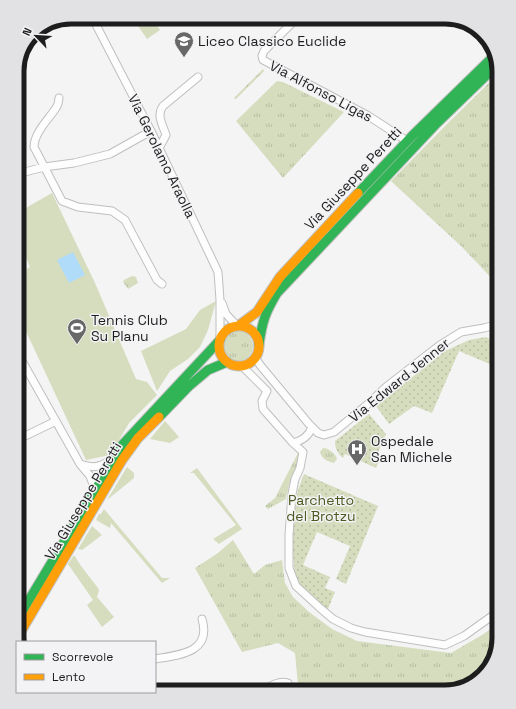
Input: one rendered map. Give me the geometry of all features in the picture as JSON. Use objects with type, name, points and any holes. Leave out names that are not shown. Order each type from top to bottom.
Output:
[{"type":"street","name":"Via Gerolamo Araolla","points":[[96,24],[151,131],[218,272],[220,340]]},
{"type":"street","name":"Via Alfonso Ligas","points":[[291,24],[264,50],[262,56],[263,60],[367,115],[407,141]]},
{"type":"street","name":"Via Giuseppe Peretti","points":[[24,608],[123,444],[220,340],[222,335],[228,329],[238,326],[257,312],[280,277],[407,141],[442,105],[490,60]]},
{"type":"street","name":"Via Giuseppe Peretti","points":[[255,357],[258,351],[262,323],[265,314],[277,293],[437,123],[492,70]]},
{"type":"street","points":[[159,148],[166,135],[159,111],[198,77]]},
{"type":"street","points":[[59,98],[56,108],[36,136],[34,147],[62,201],[78,207],[112,211],[125,220],[157,280],[162,284]]},
{"type":"street","points":[[24,172],[44,167],[74,163],[110,154],[151,131]]},
{"type":"street","points":[[220,300],[226,314],[238,326],[246,327],[252,331],[257,337],[259,345]]},
{"type":"street","name":"Via Edward Jenner","points":[[312,427],[318,433],[324,435],[334,432],[386,387],[440,344],[461,332],[492,326]]},
{"type":"street","points":[[220,340],[220,354],[227,362],[232,365],[242,366],[251,373],[267,391],[262,401],[263,409],[303,452],[292,494],[289,535],[289,568],[296,586],[307,598],[334,619],[350,628],[364,632],[445,644],[464,636],[492,616]]},
{"type":"street","points":[[242,366],[252,361],[255,357],[312,427],[311,431],[300,441],[293,443]]},
{"type":"street","name":"Via Giuseppe Peretti","points":[[24,626],[122,460],[134,444],[189,386],[208,370],[227,362]]},
{"type":"street","points":[[24,364],[80,464],[90,476],[95,490]]},
{"type":"street","points":[[24,436],[56,420]]},
{"type":"street","points":[[80,464],[98,467],[118,453]]},
{"type":"street","points":[[156,660],[189,652],[198,645],[204,637],[205,629],[202,619]]},
{"type":"street","points":[[273,685],[283,681],[288,683]]},
{"type":"green space","points":[[137,24],[156,24],[160,30],[147,39]]},
{"type":"green space","points":[[263,69],[264,71],[236,99],[234,99],[235,97]]},
{"type":"green space","points":[[492,80],[492,279],[462,247],[391,181]]},
{"type":"green space","points":[[277,81],[283,82],[344,112],[283,178],[236,121]]},
{"type":"green space","name":"Tennis Club Su Planu","points":[[52,193],[95,283],[136,379],[147,382],[157,395],[129,423],[110,455],[86,460],[24,327],[24,270],[30,267],[24,253],[24,209]]},
{"type":"green space","points":[[132,276],[136,277],[138,283],[128,289],[123,282]]},
{"type":"green space","points":[[216,301],[208,330],[200,347],[188,359],[170,371],[157,391],[141,351],[186,329],[200,310]]},
{"type":"green space","points":[[238,331],[249,335],[253,346],[249,357],[238,361],[227,357],[223,346],[227,335]]},
{"type":"green space","points":[[486,337],[492,340],[492,365],[459,351],[432,413],[414,406],[389,424],[376,406],[445,351],[469,340]]},
{"type":"green space","points":[[369,414],[386,434],[376,457],[380,459],[376,468],[345,454],[343,458],[338,452],[335,444],[335,441]]},
{"type":"green space","points":[[165,421],[179,437],[170,443],[150,439]]},
{"type":"green space","points":[[323,448],[330,450],[335,455],[337,459],[334,463],[323,458],[320,452]]},
{"type":"green space","points":[[298,453],[300,462],[289,485],[286,499],[268,509],[265,506],[275,498]]},
{"type":"green space","points":[[127,467],[134,473],[134,478],[107,500]]},
{"type":"green space","points":[[197,468],[242,529],[219,544],[213,539],[236,525],[194,473],[190,473]]},
{"type":"green space","name":"Parchetto del Brotzu","points":[[304,474],[378,506],[346,584],[336,579],[350,546],[317,532],[303,565],[330,577],[325,588],[335,592],[328,609],[307,594],[300,586],[295,575],[293,553],[294,516],[296,497]]},
{"type":"green space","points":[[104,509],[162,578],[170,578],[162,583],[111,523],[110,528],[96,520]]},
{"type":"green space","points":[[92,526],[102,535],[82,550],[78,549]]},
{"type":"green space","points":[[233,540],[254,574],[265,565],[282,560],[285,583],[293,597],[309,612],[332,629],[357,641],[451,653],[492,628],[492,644],[486,662],[469,679],[451,685],[298,685],[295,653],[278,643],[242,652],[195,568],[218,553]]},
{"type":"green space","points":[[74,555],[98,588],[99,590],[97,597],[114,617],[102,627],[87,605],[93,600],[68,564]]},
{"type":"water","points":[[73,252],[85,275],[69,283],[57,260]]},
{"type":"traffic: fast","points":[[358,193],[412,136],[490,60]]},
{"type":"traffic: fast","points":[[259,345],[261,330],[265,318],[277,293],[437,123],[492,70]]},
{"type":"traffic: fast","points":[[24,608],[123,444],[220,340]]},
{"type":"traffic: fast","points":[[159,417],[189,386],[208,370],[227,362]]},
{"type":"traffic: slow","points":[[238,326],[257,312],[280,277],[358,193]]},
{"type":"traffic: slow","points":[[235,326],[243,326],[250,329],[256,335],[259,346],[256,357],[250,363],[243,366],[235,366],[228,363],[222,357],[219,350],[219,342],[222,335],[228,329],[235,326]]},
{"type":"traffic: slow","points":[[24,626],[122,460],[138,438],[159,417]]},
{"type":"place","name":"Liceo Classico Euclide","points":[[184,58]]},
{"type":"place","name":"Tennis Club Su Planu","points":[[77,345]]},
{"type":"place","name":"Ospedale San Michele","points":[[357,466]]}]
